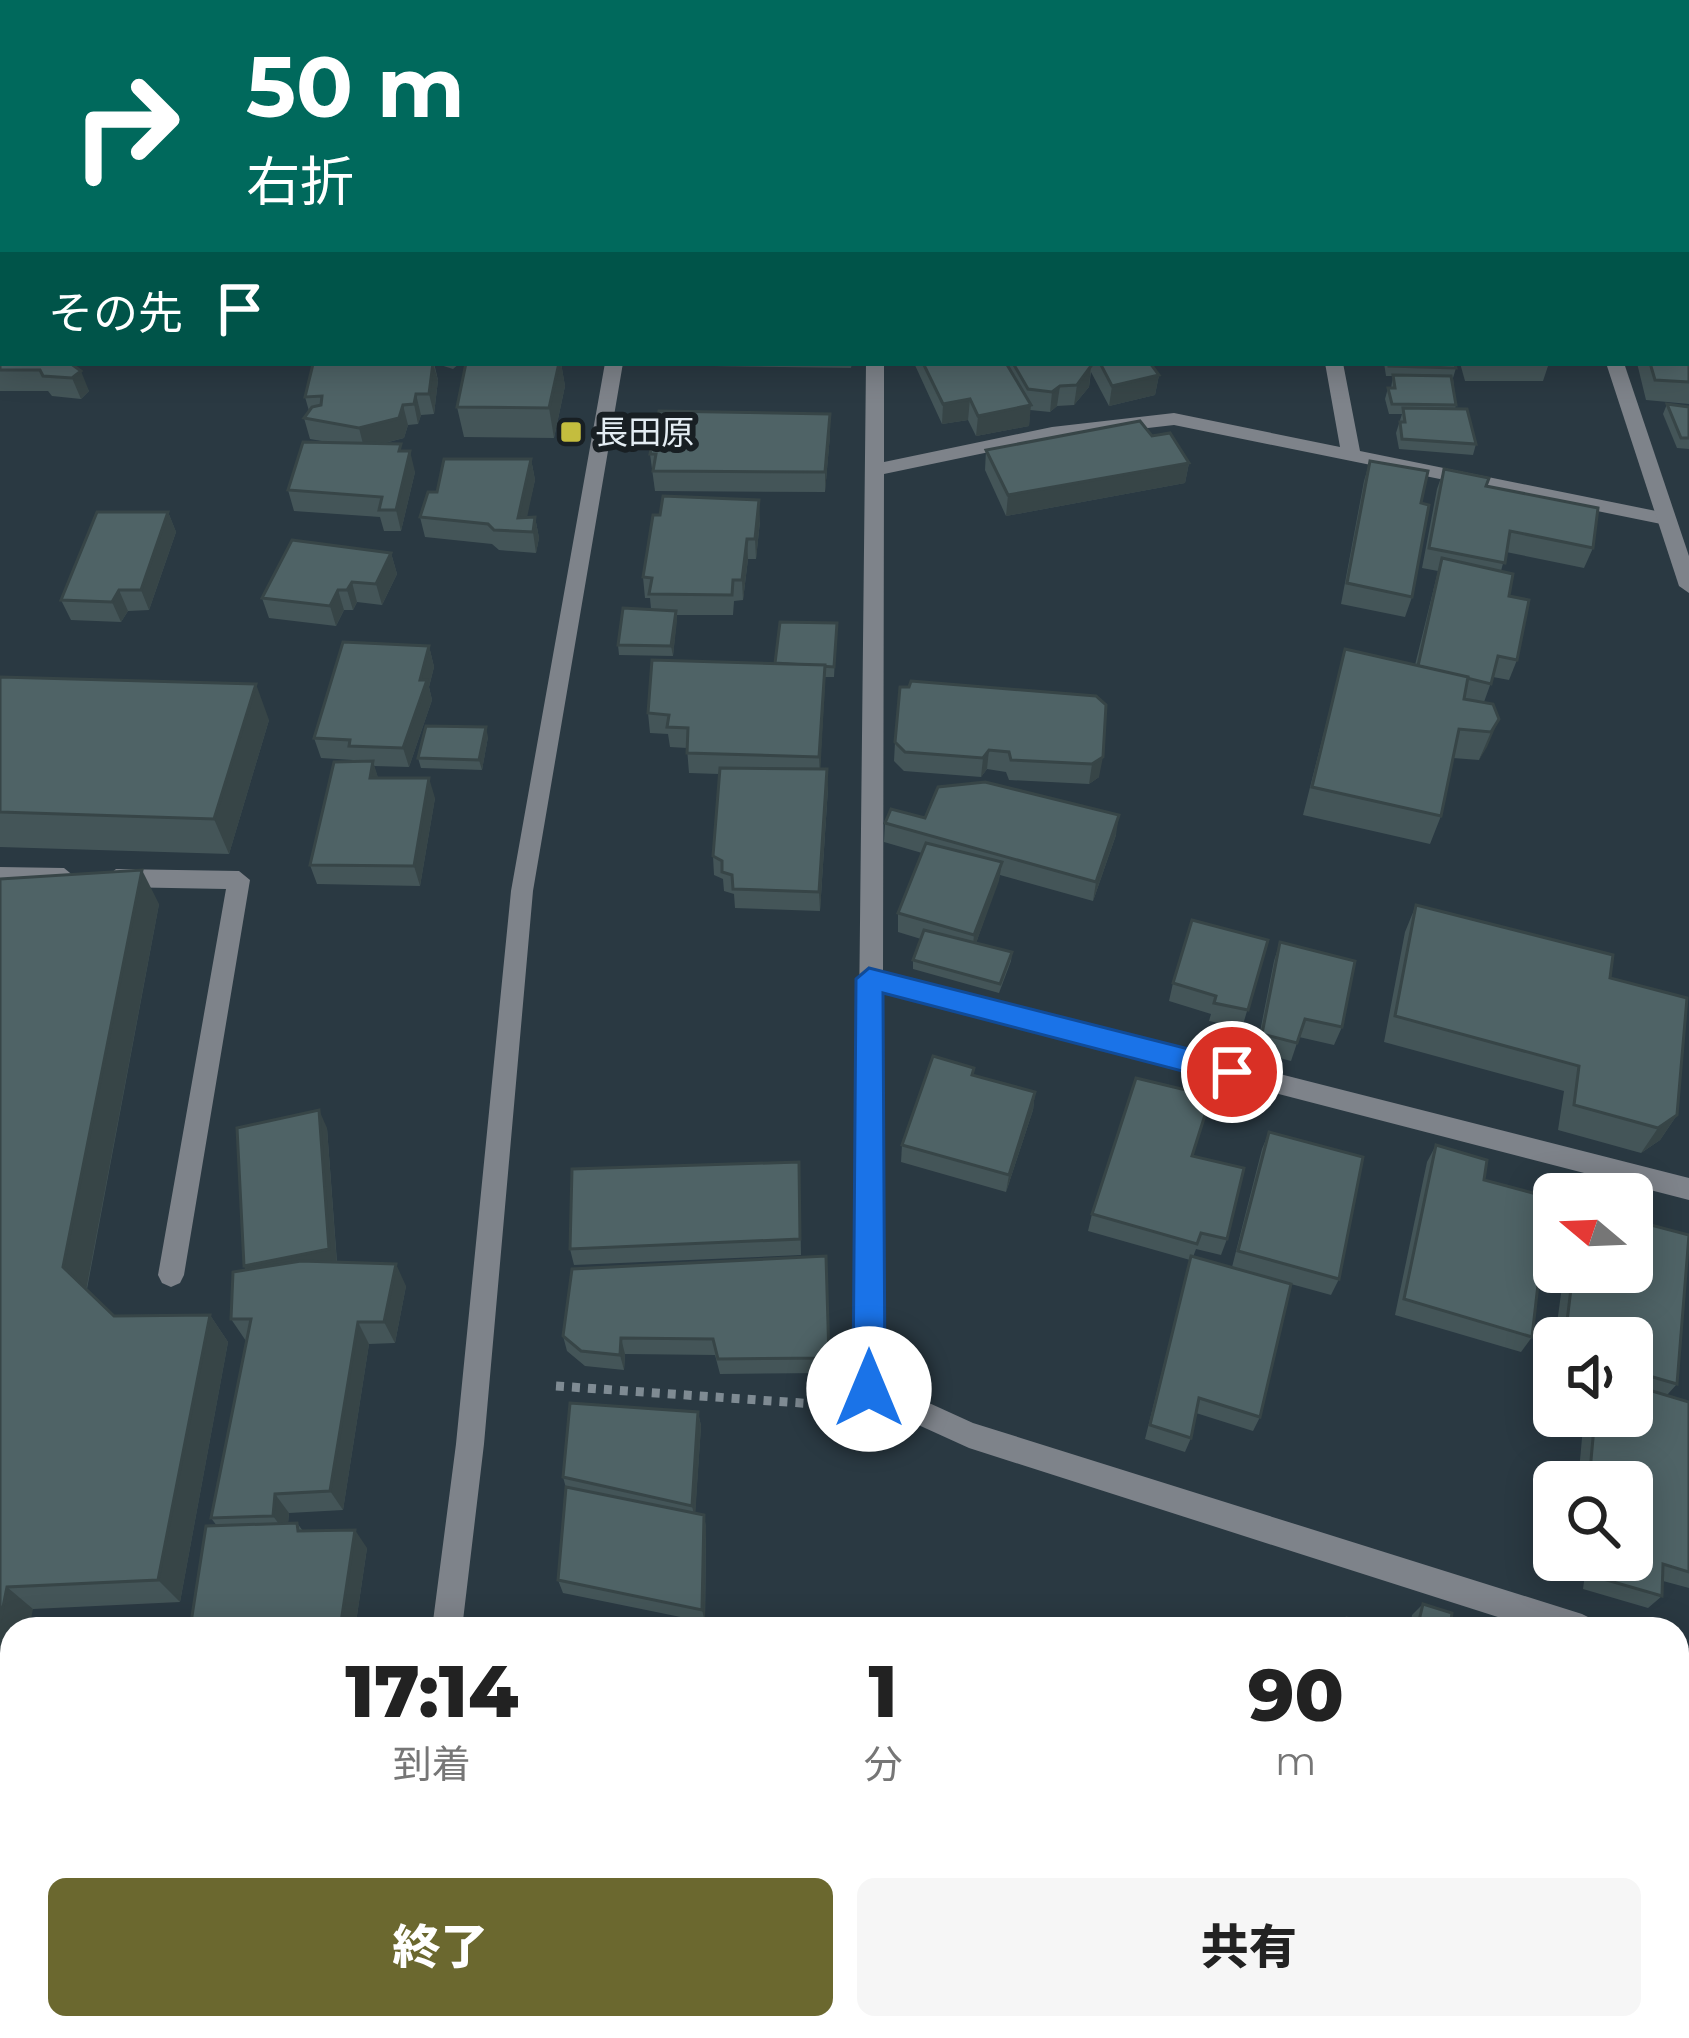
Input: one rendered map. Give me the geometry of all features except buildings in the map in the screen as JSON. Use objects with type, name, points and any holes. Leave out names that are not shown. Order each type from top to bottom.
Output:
[{"type":"street","points":[[448,1617],[470,1444],[522,891],[613,366]]},
{"type":"street","points":[[875,366],[869,1389],[969,1435],[1544,1617]]},
{"type":"street","points":[[1335,366],[1351,454]]},
{"type":"street","points":[[1617,366],[1689,586]]},
{"type":"street","points":[[874,470],[1052,433],[1174,419],[1666,519]]},
{"type":"street","points":[[0,877],[238,880],[171,1275]]},
{"type":"street","points":[[869,979],[1689,1190]]},
{"type":"path","points":[[556,1386],[836,1406],[869,1389]]},
{"type":"place","name":"長田原","points":[[571,432]]},
{"type":"route","points":[[869,1389],[869,979],[1232,1072]]}]
